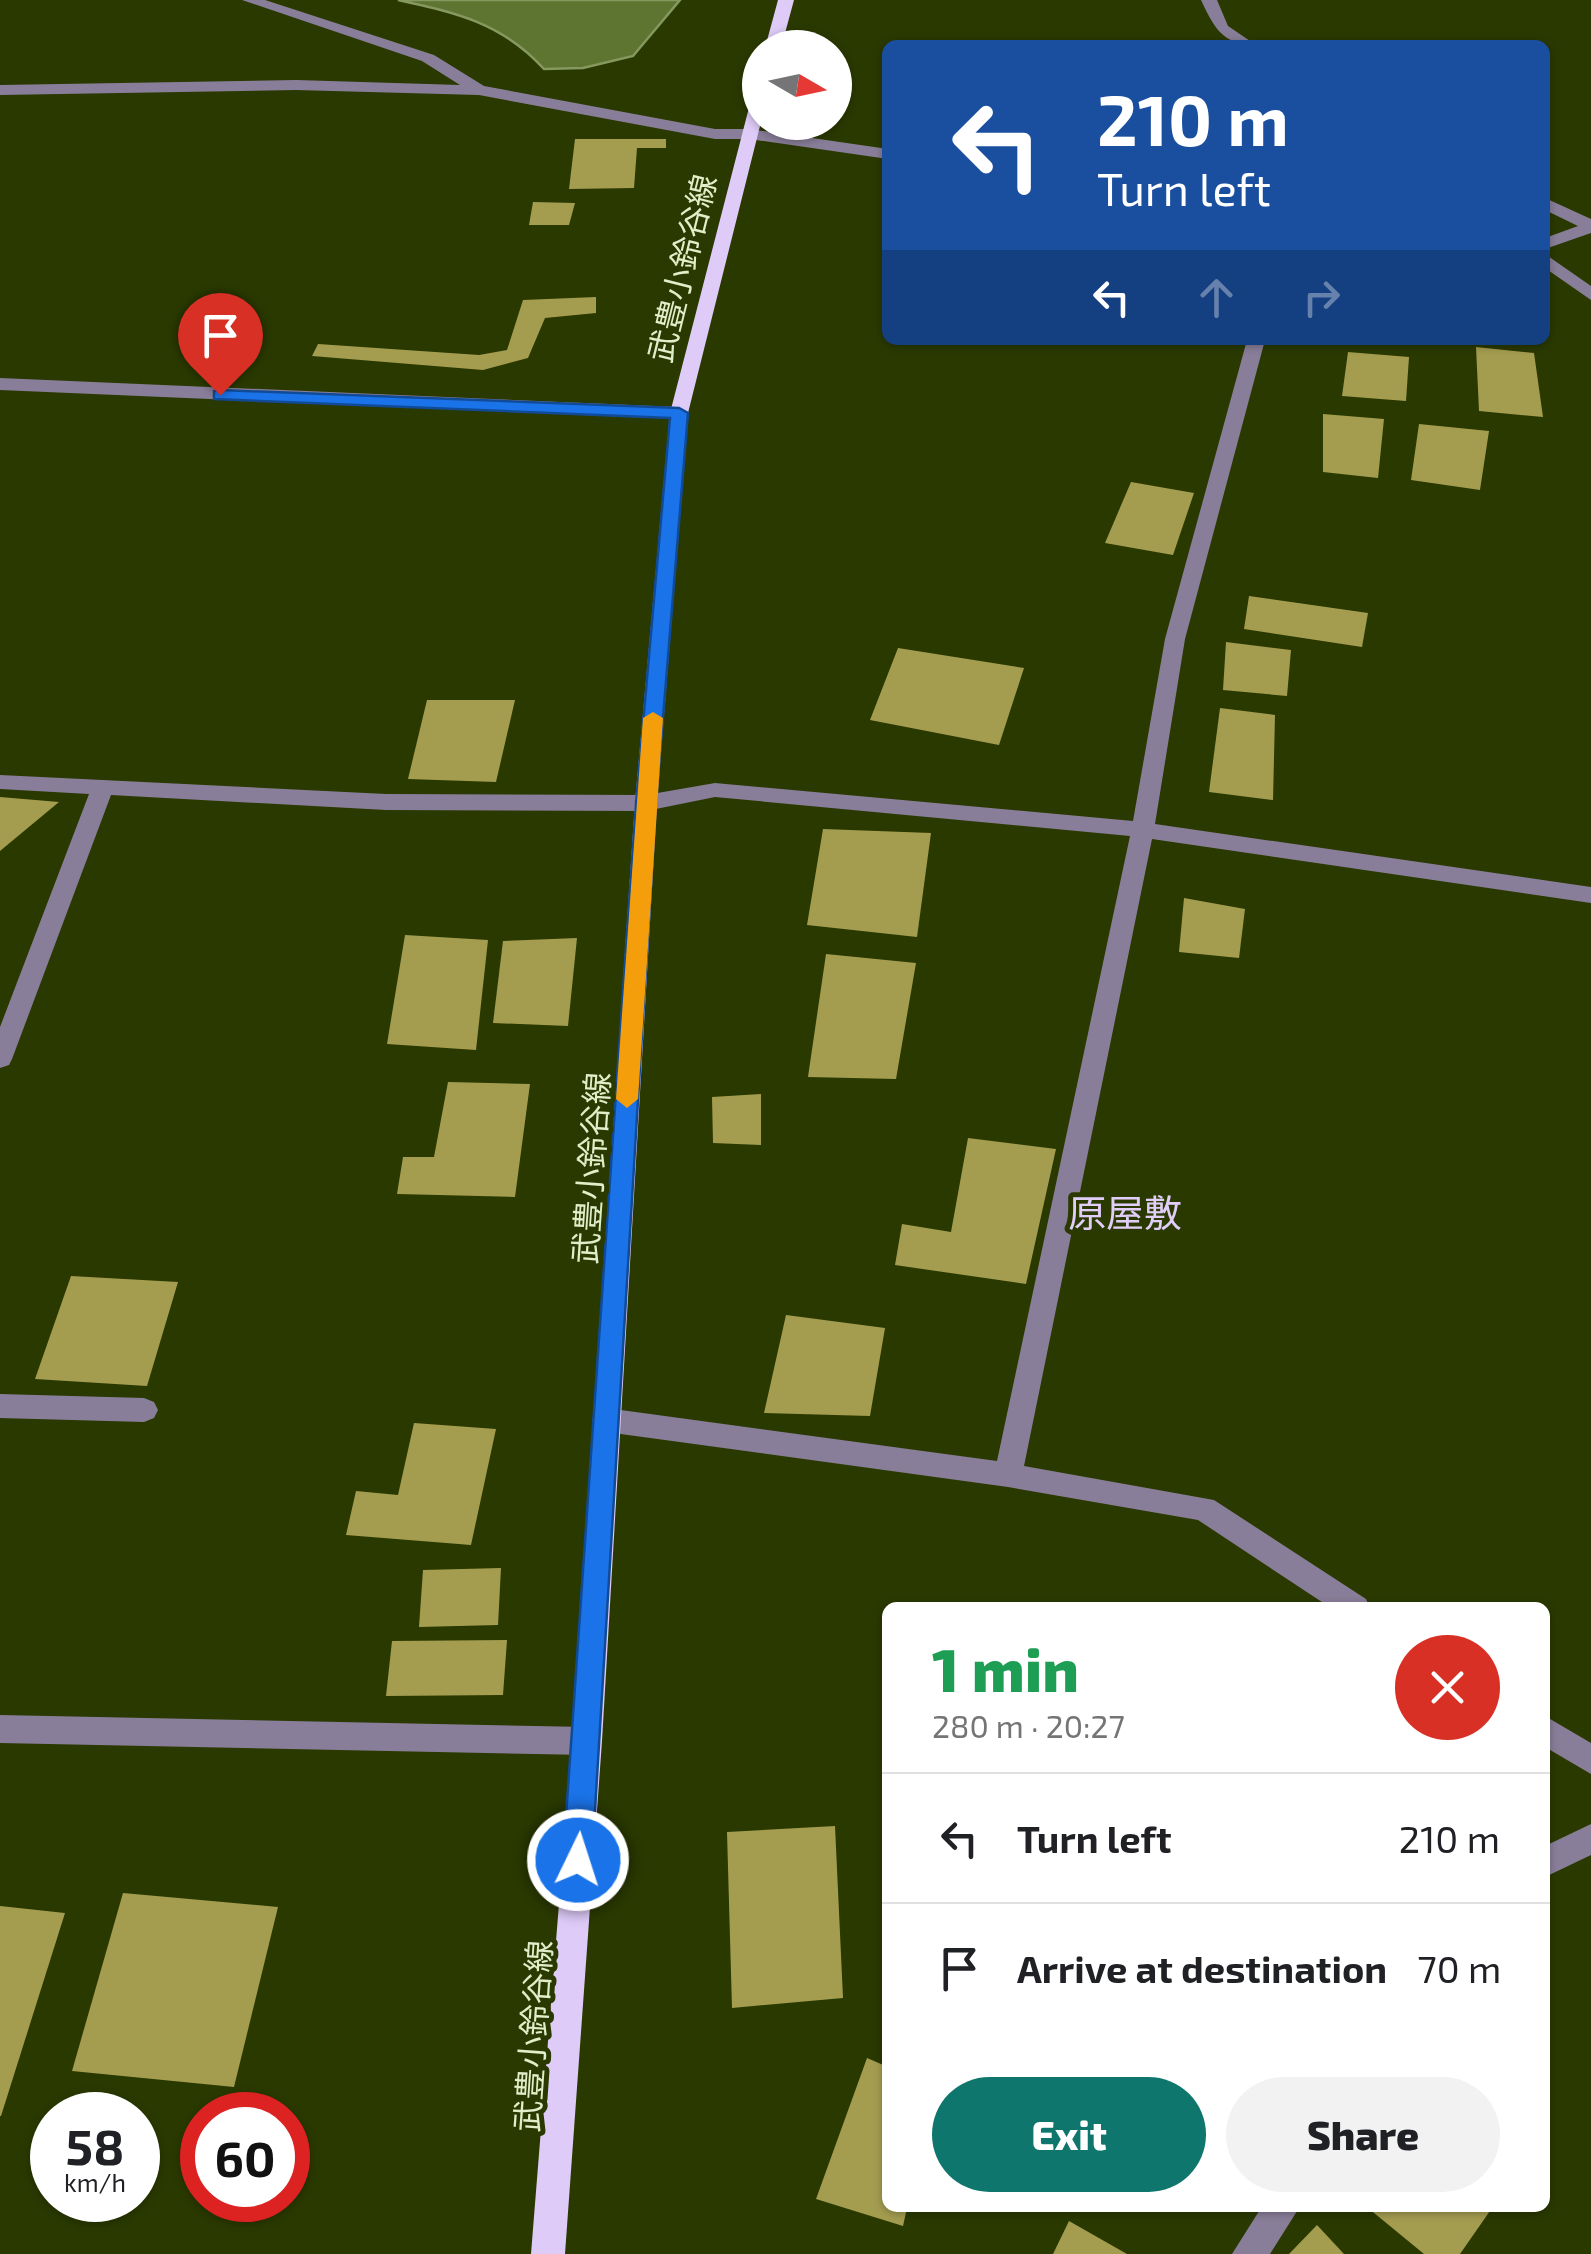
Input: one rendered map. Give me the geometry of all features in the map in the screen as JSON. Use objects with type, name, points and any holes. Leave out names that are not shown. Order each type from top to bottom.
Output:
[{"type":"main road","points":[[778,30],[786,0]]},
{"type":"main road","name":"武豊小鈴谷線","points":[[548,2254],[587,1741],[646,803],[679,413],[748,140]]},
{"type":"street","points":[[250,0],[428,58],[479,90]]},
{"type":"street","points":[[1209,0],[1222,29],[1240,40]]},
{"type":"street","points":[[6,94],[296,85],[479,90],[715,134],[742,134]]},
{"type":"street","points":[[791,140],[882,153]]},
{"type":"street","points":[[1550,206],[1591,226]]},
{"type":"street","points":[[1550,242],[1591,226]]},
{"type":"street","points":[[1550,265],[1590,301]]},
{"type":"street","points":[[1008,1475],[1142,830],[1176,639],[1255,345]]},
{"type":"street","points":[[0,384],[679,413]]},
{"type":"street","points":[[0,782],[386,802],[646,803],[715,790],[1142,830],[1591,895]]},
{"type":"street","points":[[0,1059],[104,787]]},
{"type":"street","points":[[0,1406],[144,1410]]},
{"type":"street","points":[[606,1420],[1008,1475],[1204,1509],[1347,1602]]},
{"type":"street","points":[[0,1730],[587,1741]]},
{"type":"street","points":[[1550,1733],[1591,1760]]},
{"type":"street","points":[[1550,1859],[1591,1838]]},
{"type":"street","points":[[1249,2254],[1279,2212]]},
{"type":"shaded area","points":[[398,0],[680,0],[633,56],[583,68],[544,69],[495,30],[459,15]]},
{"type":"building","points":[[575,139],[666,139],[666,148],[637,148],[634,188],[569,189]]},
{"type":"building","points":[[533,202],[575,203],[569,225],[529,225]]},
{"type":"building","points":[[596,297],[596,313],[545,318],[528,358],[483,370],[312,356],[318,344],[479,355],[507,350],[523,300]]},
{"type":"building","points":[[1476,347],[1534,353],[1543,417],[1479,411]]},
{"type":"building","points":[[1348,352],[1409,357],[1406,401],[1342,396]]},
{"type":"building","points":[[1323,414],[1384,419],[1378,478],[1323,472]]},
{"type":"building","points":[[1419,424],[1489,431],[1480,490],[1411,480]]},
{"type":"building","points":[[1131,482],[1194,493],[1173,555],[1105,543]]},
{"type":"building","points":[[1249,596],[1368,613],[1362,647],[1244,629]]},
{"type":"building","points":[[1226,642],[1291,650],[1287,696],[1223,690]]},
{"type":"building","points":[[898,648],[1024,668],[999,745],[870,720]]},
{"type":"building","points":[[427,700],[515,700],[496,782],[408,779]]},
{"type":"building","points":[[1220,708],[1275,715],[1273,800],[1209,792]]},
{"type":"building","points":[[0,797],[59,802],[0,851]]},
{"type":"building","points":[[823,829],[931,833],[917,937],[807,925]]},
{"type":"building","points":[[1184,898],[1245,909],[1239,958],[1179,952]]},
{"type":"building","points":[[405,935],[488,940],[476,1050],[387,1044]]},
{"type":"building","points":[[577,938],[568,1026],[493,1023],[503,941]]},
{"type":"building","points":[[826,954],[916,963],[896,1079],[808,1077]]},
{"type":"building","points":[[448,1082],[530,1084],[515,1197],[397,1194],[403,1157],[434,1157]]},
{"type":"building","points":[[761,1094],[761,1145],[713,1143],[712,1097]]},
{"type":"building","points":[[968,1138],[1056,1149],[1026,1284],[895,1265],[902,1224],[951,1232]]},
{"type":"building","points":[[71,1276],[178,1282],[147,1386],[35,1379]]},
{"type":"building","points":[[786,1315],[885,1328],[870,1416],[764,1413]]},
{"type":"building","points":[[414,1423],[496,1429],[471,1545],[346,1535],[356,1491],[398,1495]]},
{"type":"building","points":[[501,1568],[498,1625],[419,1627],[423,1570]]},
{"type":"building","points":[[507,1640],[503,1695],[386,1696],[392,1641]]},
{"type":"building","points":[[835,1826],[843,1998],[732,2008],[727,1832]]},
{"type":"building","points":[[123,1893],[278,1907],[234,2087],[72,2071]]},
{"type":"building","points":[[0,1906],[65,1913],[1,2116],[0,2116]]},
{"type":"building","points":[[867,2058],[882,2064],[882,2212],[906,2212],[903,2226],[816,2199]]},
{"type":"building","points":[[1373,2212],[1489,2212],[1460,2254],[1424,2254]]},
{"type":"building","points":[[1069,2221],[1127,2254],[1053,2254]]},
{"type":"building","points":[[1317,2225],[1344,2254],[1289,2254]]},
{"type":"slow traffic","points":[[627,1099],[653,718]]},
{"type":"district","name":"原屋敷","points":[[1125,1212]]},
{"type":"route","points":[[220,395],[679,413],[646,803],[578,1860]]}]
